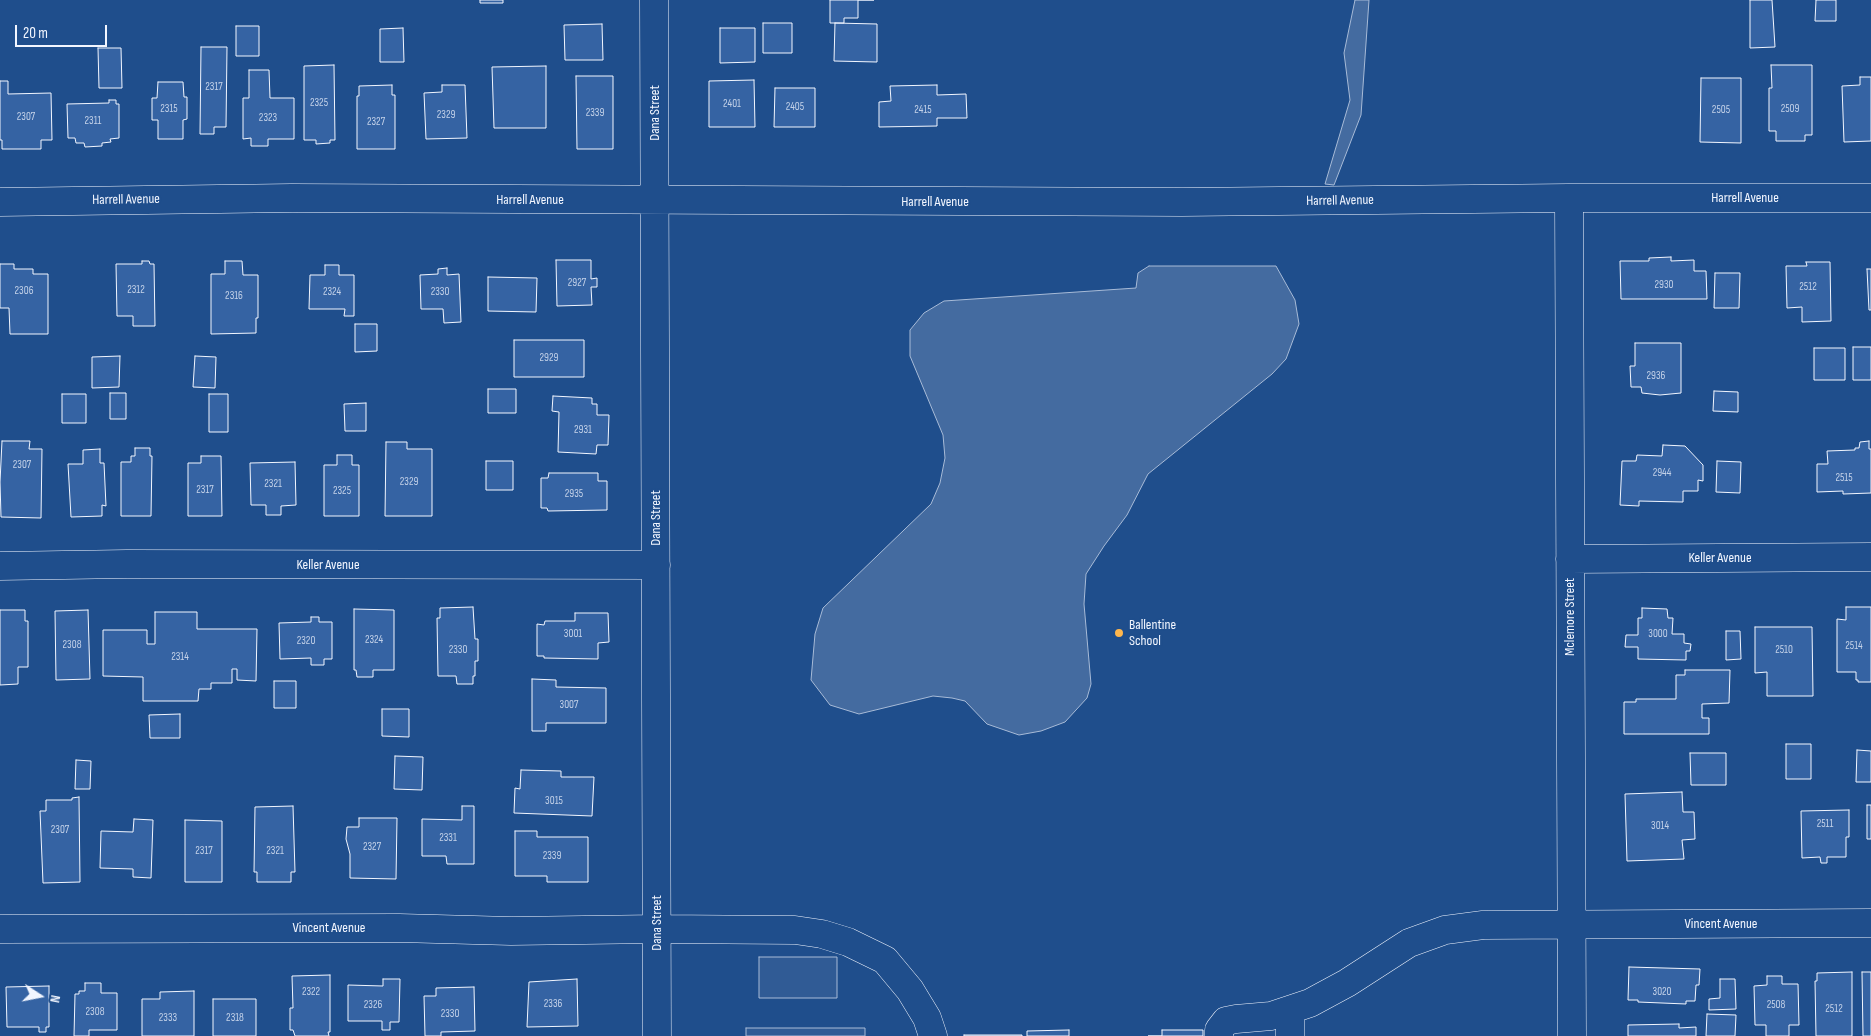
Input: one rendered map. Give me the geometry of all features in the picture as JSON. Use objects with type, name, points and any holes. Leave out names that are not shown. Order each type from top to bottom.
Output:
[{"type":"street","name":"Dana Street","points":[[654,0],[657,1036]]},
{"type":"street","name":"Harrell Avenue","points":[[0,202],[292,198],[1182,202],[1569,198],[1871,198]]},
{"type":"street","name":"Mclemore Street","points":[[1569,198],[1572,1036]]},
{"type":"street","name":"Keller Avenue","points":[[1570,559],[1871,557]]},
{"type":"street","name":"Keller Avenue","points":[[0,566],[127,564],[656,565]]},
{"type":"street","name":"Vincent Avenue","points":[[1218,1036],[1219,1030],[1226,1022],[1236,1019],[1271,1016],[1290,1023],[1310,1003],[1346,983],[1409,943],[1445,930],[1483,925],[1871,923]]},
{"type":"street","name":"Vincent Avenue","points":[[0,929],[399,928],[511,931],[795,930],[822,934],[848,942],[885,960],[910,990],[928,1018],[933,1036]]},
{"type":"shaded area","points":[[1355,0],[1369,0],[1361,115],[1334,185],[1325,184],[1350,100],[1344,53]]},
{"type":"shaded area","points":[[1149,266],[1276,266],[1295,300],[1299,324],[1286,359],[1272,374],[1148,474],[1127,515],[1086,574],[1084,604],[1091,684],[1087,698],[1065,722],[1041,731],[1019,735],[987,724],[965,701],[952,698],[933,696],[859,714],[830,705],[811,680],[815,634],[823,608],[931,504],[940,483],[945,458],[943,435],[910,356],[910,330],[924,313],[944,301],[1136,288],[1138,273]]},
{"type":"shaded area","points":[[759,957],[837,957],[837,998],[759,998]]},
{"type":"shaded area","points":[[746,1028],[865,1028],[865,1036],[746,1036]]},
{"type":"building","points":[[480,0],[503,0],[503,3],[480,3]]},
{"type":"building","points":[[830,0],[858,0],[858,18],[844,18],[844,23],[830,23]]},
{"type":"building","points":[[1750,0],[1772,0],[1775,47],[1750,48]]},
{"type":"building","points":[[1816,0],[1836,0],[1836,21],[1815,21]]},
{"type":"building","points":[[763,23],[792,23],[792,53],[763,53]]},
{"type":"building","points":[[835,23],[877,24],[877,62],[834,61]]},
{"type":"building","points":[[602,24],[603,60],[565,60],[564,25]]},
{"type":"building","points":[[236,26],[259,26],[259,56],[236,56]]},
{"type":"building","points":[[403,28],[404,62],[380,62],[380,29]]},
{"type":"building","points":[[720,28],[755,28],[755,62],[720,63]]},
{"type":"building","points":[[201,47],[227,47],[226,127],[214,127],[214,134],[200,134]]},
{"type":"building","points":[[98,48],[121,48],[122,88],[99,88]]},
{"type":"building","points":[[334,65],[335,140],[330,140],[330,143],[316,144],[316,140],[304,140],[304,66]]},
{"type":"building","points":[[1771,65],[1812,65],[1812,135],[1805,135],[1805,141],[1776,141],[1776,131],[1769,131],[1769,88],[1772,88]]},
{"type":"building","points":[[546,66],[546,128],[494,128],[492,67]]},
{"type":"building","points":[[249,70],[269,70],[270,98],[294,98],[294,139],[268,139],[268,146],[251,146],[251,138],[243,139],[243,98],[249,98]]},
{"type":"building","points":[[576,76],[613,76],[613,149],[577,149]]},
{"type":"building","points":[[1860,77],[1871,77],[1871,141],[1844,142],[1842,86],[1860,85]]},
{"type":"building","points":[[1701,78],[1741,78],[1741,143],[1700,142]]},
{"type":"building","points":[[754,80],[755,127],[709,127],[709,81]]},
{"type":"building","points":[[0,81],[8,81],[8,94],[51,93],[52,140],[41,140],[41,149],[2,149],[2,140],[0,140]]},
{"type":"building","points":[[158,82],[183,82],[184,97],[187,97],[187,119],[183,120],[183,139],[158,139],[158,120],[152,120],[152,98],[157,98]]},
{"type":"building","points":[[392,85],[392,95],[395,95],[395,149],[357,149],[357,96],[359,96],[359,86]]},
{"type":"building","points":[[442,85],[465,85],[467,138],[426,139],[424,93],[442,92]]},
{"type":"building","points":[[937,85],[937,95],[966,94],[967,118],[937,118],[937,126],[879,127],[879,102],[891,101],[890,86]]},
{"type":"building","points":[[775,88],[815,88],[815,127],[774,127]]},
{"type":"building","points":[[109,100],[116,100],[116,104],[119,104],[119,138],[110,139],[111,142],[102,143],[102,146],[85,147],[84,143],[76,143],[75,138],[68,138],[67,104],[109,103]]},
{"type":"building","points":[[1671,257],[1671,261],[1694,260],[1694,271],[1706,271],[1707,299],[1621,299],[1620,261],[1649,261],[1649,258]]},
{"type":"building","points":[[556,260],[591,260],[591,279],[597,278],[597,287],[591,287],[592,305],[557,306]]},
{"type":"building","points":[[142,261],[149,261],[150,264],[154,264],[155,326],[133,326],[133,316],[117,316],[116,264],[142,264]]},
{"type":"building","points":[[225,261],[242,261],[243,275],[258,275],[256,333],[211,334],[211,274],[225,274]]},
{"type":"building","points":[[1806,262],[1830,262],[1831,321],[1802,322],[1802,307],[1787,308],[1786,266],[1807,266]]},
{"type":"building","points":[[0,264],[14,264],[14,269],[33,269],[33,274],[48,274],[48,334],[10,334],[9,308],[0,308]]},
{"type":"building","points":[[325,265],[339,265],[339,275],[354,275],[354,316],[344,316],[345,309],[309,309],[310,275],[325,275]]},
{"type":"building","points":[[447,268],[447,275],[459,274],[461,322],[444,323],[443,309],[421,309],[420,275],[438,274],[438,269]]},
{"type":"building","points":[[1867,269],[1871,269],[1871,310],[1869,310]]},
{"type":"building","points":[[1715,273],[1740,273],[1739,308],[1714,308]]},
{"type":"building","points":[[488,277],[537,278],[536,312],[488,311]]},
{"type":"building","points":[[355,324],[377,324],[377,351],[355,352]]},
{"type":"building","points":[[514,340],[584,340],[584,377],[514,377]]},
{"type":"building","points":[[1635,343],[1681,343],[1681,393],[1660,395],[1642,393],[1641,387],[1631,387],[1630,366],[1635,366]]},
{"type":"building","points":[[1853,347],[1871,347],[1871,380],[1853,380]]},
{"type":"building","points":[[1814,348],[1845,348],[1845,380],[1814,380]]},
{"type":"building","points":[[120,356],[119,387],[92,388],[92,357]]},
{"type":"building","points":[[195,356],[216,357],[215,388],[193,387]]},
{"type":"building","points":[[488,389],[516,389],[516,413],[488,413]]},
{"type":"building","points":[[1714,391],[1738,392],[1738,412],[1713,411]]},
{"type":"building","points":[[110,393],[126,393],[126,419],[110,419]]},
{"type":"building","points":[[62,394],[86,394],[86,423],[62,423]]},
{"type":"building","points":[[209,394],[228,394],[228,432],[209,432]]},
{"type":"building","points":[[553,396],[592,398],[592,404],[597,404],[597,415],[609,415],[608,445],[597,445],[596,454],[558,452],[559,412],[552,411]]},
{"type":"building","points":[[366,403],[366,431],[345,431],[344,404]]},
{"type":"building","points":[[2,441],[30,441],[29,449],[42,449],[41,518],[1,517]]},
{"type":"building","points":[[1869,441],[1869,449],[1871,449],[1871,493],[1843,494],[1843,491],[1817,492],[1817,464],[1828,464],[1827,451],[1855,450],[1855,448],[1859,448],[1860,442]]},
{"type":"building","points":[[386,442],[407,442],[407,449],[432,449],[432,516],[385,516]]},
{"type":"building","points":[[1663,445],[1685,446],[1703,465],[1703,481],[1698,480],[1698,491],[1683,491],[1683,502],[1639,501],[1639,506],[1620,505],[1622,461],[1636,461],[1637,455],[1662,456]]},
{"type":"building","points":[[135,448],[150,448],[150,456],[152,456],[151,516],[121,516],[121,462],[131,462],[131,456],[135,456]]},
{"type":"building","points":[[100,449],[100,463],[104,463],[106,506],[102,505],[102,516],[71,517],[68,464],[83,464],[83,450]]},
{"type":"building","points":[[337,455],[352,455],[352,465],[359,465],[359,516],[324,516],[324,465],[337,465]]},
{"type":"building","points":[[201,456],[221,456],[222,516],[188,516],[188,463],[201,463]]},
{"type":"building","points":[[486,461],[513,461],[513,490],[486,490]]},
{"type":"building","points":[[1717,461],[1741,462],[1740,493],[1716,492]]},
{"type":"building","points":[[295,462],[296,505],[281,506],[281,515],[266,515],[266,505],[251,505],[250,463]]},
{"type":"building","points":[[549,473],[598,473],[598,481],[607,481],[607,510],[548,511],[547,508],[541,508],[541,478],[548,478]]},
{"type":"building","points":[[473,607],[475,639],[478,639],[478,661],[475,661],[475,676],[473,676],[473,684],[457,684],[456,676],[438,676],[437,618],[440,618],[440,608]]},
{"type":"building","points":[[1846,607],[1871,607],[1871,682],[1858,682],[1856,680],[1856,672],[1837,672],[1837,619],[1846,620]]},
{"type":"building","points":[[1642,608],[1667,609],[1668,618],[1673,618],[1672,634],[1684,634],[1684,643],[1691,644],[1690,651],[1686,651],[1686,660],[1638,659],[1638,647],[1625,647],[1626,635],[1638,635],[1638,618],[1642,618]]},
{"type":"building","points":[[354,609],[394,610],[394,670],[373,670],[373,677],[357,677],[356,670],[354,670]]},
{"type":"building","points":[[0,610],[25,610],[25,621],[28,621],[28,667],[18,667],[18,684],[0,685]]},
{"type":"building","points":[[88,610],[90,679],[56,680],[55,611]]},
{"type":"building","points":[[155,612],[197,612],[197,629],[257,629],[256,681],[237,680],[237,669],[232,669],[232,683],[211,683],[211,689],[199,689],[198,701],[143,701],[143,677],[103,676],[103,630],[147,630],[147,644],[155,644]]},
{"type":"building","points":[[575,613],[608,613],[609,642],[598,643],[598,659],[544,658],[544,656],[537,656],[537,624],[544,625],[545,621],[575,621]]},
{"type":"building","points":[[311,617],[319,617],[319,622],[332,622],[332,659],[324,659],[324,665],[311,665],[311,658],[280,659],[279,623],[311,622]]},
{"type":"building","points":[[1755,627],[1812,627],[1813,696],[1767,696],[1767,672],[1755,673]]},
{"type":"building","points":[[1726,631],[1740,631],[1741,659],[1726,660]]},
{"type":"building","points":[[1685,670],[1730,670],[1729,703],[1702,704],[1702,718],[1709,718],[1709,734],[1624,734],[1624,702],[1636,702],[1636,699],[1676,699],[1676,675],[1685,675]]},
{"type":"building","points":[[532,679],[556,680],[556,687],[606,688],[606,723],[546,723],[546,731],[532,731]]},
{"type":"building","points":[[274,681],[296,681],[296,708],[274,708]]},
{"type":"building","points":[[382,709],[409,709],[409,737],[382,736]]},
{"type":"building","points":[[180,714],[180,738],[150,738],[149,715]]},
{"type":"building","points":[[1786,744],[1811,744],[1811,779],[1786,779]]},
{"type":"building","points":[[1857,750],[1871,751],[1871,782],[1856,782]]},
{"type":"building","points":[[1690,753],[1726,753],[1726,785],[1691,785]]},
{"type":"building","points":[[395,756],[423,757],[422,790],[394,789]]},
{"type":"building","points":[[76,760],[91,761],[90,789],[75,789]]},
{"type":"building","points":[[521,770],[561,771],[561,777],[594,777],[592,816],[514,813],[515,788],[520,789]]},
{"type":"building","points":[[1682,792],[1683,812],[1694,812],[1695,839],[1682,840],[1684,859],[1627,861],[1625,794]]},
{"type":"building","points":[[79,797],[80,882],[43,883],[40,811],[46,811],[46,800],[72,800],[72,798]]},
{"type":"building","points":[[1867,805],[1871,805],[1871,839],[1867,839]]},
{"type":"building","points":[[293,806],[295,872],[291,872],[291,882],[257,882],[257,872],[254,872],[255,807]]},
{"type":"building","points":[[462,806],[474,806],[474,864],[447,864],[446,856],[422,856],[422,819],[462,820]]},
{"type":"building","points":[[1849,810],[1849,837],[1846,837],[1846,857],[1827,857],[1827,863],[1821,863],[1820,857],[1802,858],[1801,811]]},
{"type":"building","points":[[359,818],[397,818],[396,879],[350,878],[350,854],[346,839],[347,827],[359,827]]},
{"type":"building","points":[[134,819],[153,820],[151,878],[133,877],[133,869],[100,868],[101,831],[133,832]]},
{"type":"building","points":[[185,820],[222,821],[222,882],[185,882]]},
{"type":"building","points":[[515,831],[537,831],[537,837],[588,837],[588,882],[547,882],[547,876],[515,876]]},
{"type":"building","points":[[1629,967],[1700,969],[1695,1001],[1686,1001],[1686,1004],[1628,1000]]},
{"type":"building","points":[[1852,972],[1852,1036],[1816,1036],[1815,981],[1817,981],[1817,973]]},
{"type":"building","points":[[1862,972],[1871,972],[1871,1036],[1863,1036]]},
{"type":"building","points":[[330,975],[329,1036],[295,1036],[293,1030],[290,1030],[290,1008],[293,1008],[292,976]]},
{"type":"building","points":[[1767,976],[1782,976],[1782,984],[1798,984],[1799,1025],[1789,1025],[1789,1036],[1766,1036],[1766,1025],[1755,1025],[1754,986],[1767,985]]},
{"type":"building","points":[[383,979],[400,979],[399,1022],[390,1022],[390,1030],[382,1030],[382,1021],[348,1021],[348,985],[383,986]]},
{"type":"building","points":[[577,979],[578,1026],[527,1027],[529,982]]},
{"type":"building","points":[[1720,979],[1735,979],[1736,1009],[1709,1010],[1709,999],[1720,998]]},
{"type":"building","points":[[85,983],[101,983],[101,993],[117,993],[117,1030],[89,1030],[89,1036],[74,1036],[75,994],[79,994],[79,991],[85,991]]},
{"type":"building","points":[[49,986],[49,1027],[46,1027],[46,1032],[39,1032],[39,1027],[7,1027],[6,987]]},
{"type":"building","points":[[474,987],[475,1031],[441,1032],[441,1036],[425,1036],[424,996],[436,996],[436,988]]},
{"type":"building","points":[[194,991],[194,1036],[142,1036],[142,999],[160,999],[160,992]]},
{"type":"building","points":[[213,999],[256,999],[256,1036],[213,1036]]},
{"type":"building","points":[[1707,1014],[1736,1015],[1735,1036],[1706,1036]]},
{"type":"building","points":[[1679,1024],[1679,1028],[1696,1027],[1696,1036],[1628,1036],[1628,1025]]},
{"type":"building","points":[[1069,1030],[1069,1036],[1027,1036],[1027,1031]]},
{"type":"building","points":[[1162,1030],[1203,1030],[1203,1036],[1162,1036]]},
{"type":"building","points":[[1022,1035],[1022,1036],[964,1036]]},
{"type":"place","name":"Ballentine School","points":[[1119,633]]}]
